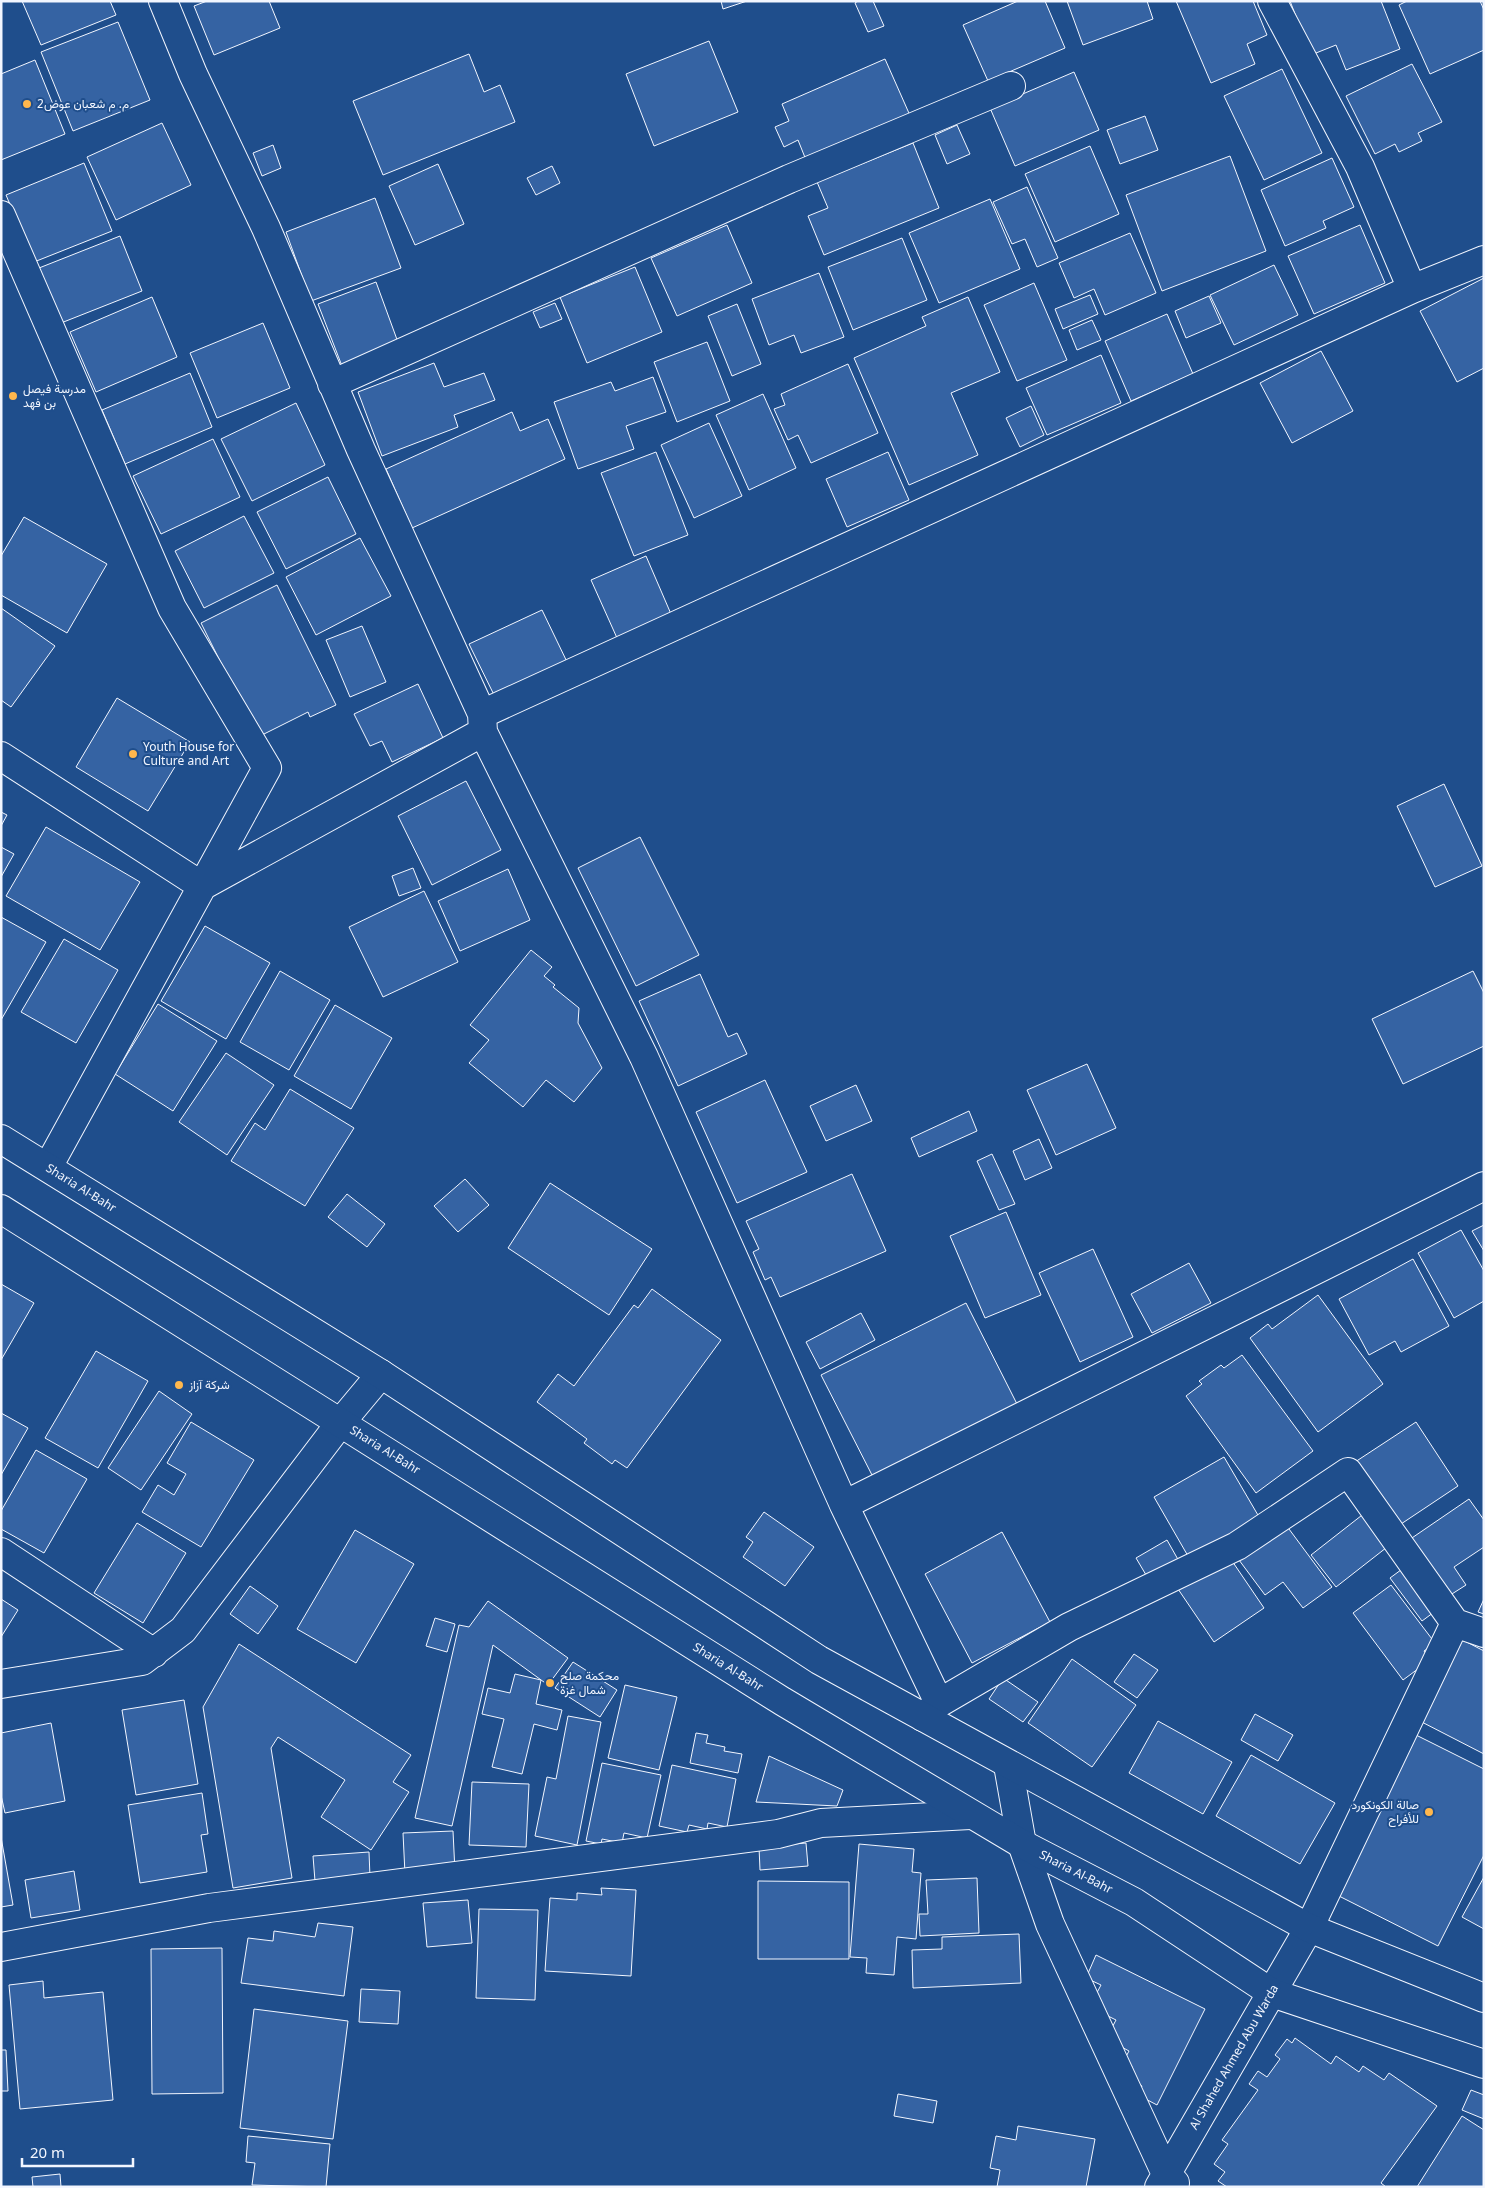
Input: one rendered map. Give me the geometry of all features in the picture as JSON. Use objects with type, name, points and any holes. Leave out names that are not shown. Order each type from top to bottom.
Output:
[{"type":"street","points":[[163,1],[193,74],[266,228],[332,384],[483,723],[644,1057],[844,1505],[931,1710],[1069,1627],[1238,1546],[1348,1472],[1455,1623],[1484,1633]]},
{"type":"street","points":[[1272,1],[1360,167],[1412,289]]},
{"type":"street","points":[[332,384],[789,179],[1012,86]]},
{"type":"street","points":[[1,216],[172,608],[267,768],[48,1167]]},
{"type":"street","points":[[202,886],[483,723],[1412,289],[1484,260]]},
{"type":"street","points":[[1,756],[202,886]]},
{"type":"street","name":"Sharia Al-Bahr","points":[[1,1139],[381,1374],[819,1660],[931,1710],[1008,1765],[1309,1928],[1484,1998]]},
{"type":"street","points":[[844,1505],[1484,1186]]},
{"type":"street","name":"Sharia Al-Bahr","points":[[1,1209],[782,1701],[970,1815],[1134,1902],[1272,1993],[1484,2064]]},
{"type":"street","points":[[1,1684],[142,1662],[184,1630],[341,1422],[381,1374]]},
{"type":"street","points":[[1,1552],[154,1653]]},
{"type":"street","name":"Al Shahed Ahmed Abu Warda","points":[[1168,2182],[1309,1928],[1455,1623]]},
{"type":"street","points":[[1008,1765],[1022,1844],[1050,1924],[1168,2182]]},
{"type":"street","points":[[1,1947],[209,1908],[778,1834],[821,1823],[970,1815]]},
{"type":"building","points":[[22,1],[110,1],[116,15],[41,45]]},
{"type":"building","points":[[207,1],[269,1],[280,28],[214,55],[194,6]]},
{"type":"building","points":[[721,1],[747,1],[723,9]]},
{"type":"building","points":[[858,1],[873,1],[884,26],[868,32],[855,3]]},
{"type":"building","points":[[1018,1],[1045,1],[1065,48],[988,81],[963,25]]},
{"type":"building","points":[[1067,1],[1147,1],[1153,19],[1083,45]]},
{"type":"building","points":[[1176,1],[1253,1],[1267,35],[1247,44],[1255,64],[1211,83]]},
{"type":"building","points":[[1290,1],[1381,1],[1400,49],[1346,70],[1336,45],[1311,55]]},
{"type":"building","points":[[1407,1],[1480,1],[1484,10],[1484,50],[1430,74],[1399,5]]},
{"type":"building","points":[[118,22],[150,100],[73,131],[41,52]]},
{"type":"building","points":[[709,41],[738,112],[654,146],[626,74]]},
{"type":"building","points":[[469,54],[484,92],[500,85],[515,122],[383,175],[353,101]]},
{"type":"building","points":[[885,59],[912,120],[808,165],[798,140],[784,147],[775,127],[789,121],[782,104]]},
{"type":"building","name":"م. م شعبان عوض2","points":[[35,60],[65,134],[1,160],[1,74]]},
{"type":"building","points":[[1412,64],[1442,122],[1418,133],[1422,141],[1399,152],[1395,144],[1375,154],[1346,96]]},
{"type":"building","points":[[1282,69],[1322,153],[1264,180],[1224,96]]},
{"type":"building","points":[[1074,72],[1099,130],[1015,166],[990,108]]},
{"type":"building","points":[[1145,116],[1158,150],[1120,164],[1107,130]]},
{"type":"building","points":[[162,123],[191,185],[116,220],[87,157]]},
{"type":"building","points":[[957,125],[970,154],[947,164],[935,135]]},
{"type":"building","points":[[913,143],[939,208],[824,255],[808,216],[828,208],[817,182]]},
{"type":"building","points":[[273,145],[281,168],[262,176],[253,153]]},
{"type":"building","points":[[1090,146],[1119,214],[1055,242],[1025,174]]},
{"type":"building","points":[[1230,156],[1266,251],[1162,291],[1126,195]]},
{"type":"building","points":[[1332,158],[1354,207],[1323,221],[1326,228],[1285,246],[1261,190]]},
{"type":"building","points":[[84,163],[112,231],[34,262],[6,195]]},
{"type":"building","points":[[438,164],[464,224],[415,245],[389,186]]},
{"type":"building","points":[[552,166],[560,183],[536,195],[527,178]]},
{"type":"building","points":[[1027,187],[1058,258],[1037,267],[1025,239],[1012,244],[993,202]]},
{"type":"building","points":[[375,198],[401,268],[311,301],[286,232]]},
{"type":"building","points":[[990,199],[1020,269],[939,303],[909,233]]},
{"type":"building","points":[[727,225],[752,283],[677,316],[651,258]]},
{"type":"building","points":[[1360,225],[1385,283],[1314,314],[1288,256]]},
{"type":"building","points":[[1130,233],[1156,293],[1105,315],[1094,289],[1074,298],[1059,263]]},
{"type":"building","points":[[120,236],[142,291],[61,323],[39,268]]},
{"type":"building","points":[[902,238],[927,300],[853,330],[828,267]]},
{"type":"building","points":[[1274,265],[1298,315],[1234,345],[1210,295]]},
{"type":"building","points":[[635,267],[662,332],[587,363],[560,297]]},
{"type":"building","points":[[819,273],[844,337],[801,353],[794,335],[769,345],[752,299]]},
{"type":"building","points":[[1484,278],[1484,368],[1457,382],[1420,311]]},
{"type":"building","points":[[376,282],[399,345],[342,366],[318,304]]},
{"type":"building","points":[[1034,283],[1067,360],[1017,381],[984,305]]},
{"type":"building","points":[[1090,295],[1098,314],[1063,329],[1055,309]]},
{"type":"building","points":[[1209,296],[1221,323],[1186,338],[1175,311]]},
{"type":"building","points":[[152,297],[177,357],[96,392],[70,332]]},
{"type":"building","points":[[968,297],[1000,372],[951,393],[978,455],[909,485],[854,358],[926,326],[922,317]]},
{"type":"building","points":[[555,303],[562,319],[540,328],[533,312]]},
{"type":"building","points":[[737,304],[761,364],[732,376],[708,316]]},
{"type":"building","points":[[1167,314],[1193,374],[1131,401],[1105,341]]},
{"type":"building","points":[[1092,320],[1101,340],[1077,350],[1069,330]]},
{"type":"building","points":[[263,323],[290,388],[217,418],[190,353]]},
{"type":"building","points":[[707,342],[730,401],[677,422],[654,362]]},
{"type":"building","points":[[1321,351],[1353,411],[1292,443],[1260,383]]},
{"type":"building","points":[[1101,355],[1121,403],[1047,435],[1026,388]]},
{"type":"building","points":[[434,363],[444,387],[484,373],[495,400],[454,415],[458,427],[382,456],[358,392]]},
{"type":"building","points":[[848,364],[878,433],[811,463],[798,435],[788,440],[774,409],[785,405],[781,394]]},
{"type":"building","points":[[190,373],[212,427],[125,464],[102,410]]},
{"type":"building","points":[[653,377],[666,412],[626,426],[634,449],[578,469],[554,402],[611,382],[615,391]]},
{"type":"building","points":[[763,394],[796,468],[749,490],[716,415]]},
{"type":"building","points":[[296,403],[325,465],[252,501],[221,439]]},
{"type":"building","points":[[1031,406],[1044,435],[1020,447],[1006,418]]},
{"type":"building","points":[[512,412],[520,431],[548,419],[565,459],[412,528],[386,469]]},
{"type":"building","points":[[709,423],[742,496],[694,518],[661,445]]},
{"type":"building","points":[[213,439],[240,497],[161,534],[133,476]]},
{"type":"building","points":[[656,452],[688,535],[634,556],[601,473]]},
{"type":"building","points":[[888,452],[909,500],[847,527],[826,479]]},
{"type":"building","points":[[328,477],[356,534],[286,569],[257,512]]},
{"type":"building","points":[[244,516],[274,573],[204,608],[175,551]]},
{"type":"building","points":[[24,517],[107,564],[67,633],[1,595],[1,556]]},
{"type":"building","points":[[360,538],[391,596],[316,635],[286,577]]},
{"type":"building","points":[[646,556],[671,614],[617,638],[591,580]]},
{"type":"building","points":[[277,585],[336,705],[310,717],[308,712],[258,737],[201,623]]},
{"type":"building","points":[[1,608],[55,646],[11,707],[1,700]]},
{"type":"building","points":[[542,610],[569,666],[497,701],[469,644]]},
{"type":"building","points":[[362,626],[386,682],[350,697],[326,640]]},
{"type":"building","points":[[418,684],[443,738],[392,762],[382,741],[370,746],[354,714]]},
{"type":"building","name":"Youth House for Culture and Art","points":[[117,698],[190,742],[148,811],[76,767]]},
{"type":"building","points":[[466,781],[501,850],[432,885],[398,816]]},
{"type":"building","points":[[1444,784],[1482,866],[1435,887],[1397,806]]},
{"type":"building","points":[[1,812],[7,815],[1,826]]},
{"type":"building","points":[[46,827],[140,882],[100,950],[6,896]]},
{"type":"building","points":[[640,837],[699,955],[636,986],[578,868]]},
{"type":"building","points":[[1,847],[14,854],[1,877]]},
{"type":"building","points":[[413,868],[421,888],[399,896],[392,876]]},
{"type":"building","points":[[508,869],[530,920],[460,951],[438,901]]},
{"type":"building","points":[[424,891],[458,962],[383,997],[349,927]]},
{"type":"building","points":[[1,917],[46,942],[1,1020]]},
{"type":"building","points":[[205,926],[270,963],[226,1039],[161,1001]]},
{"type":"building","points":[[64,939],[118,970],[76,1043],[21,1012]]},
{"type":"building","points":[[531,950],[552,967],[544,976],[555,985],[553,987],[579,1008],[578,1023],[602,1068],[574,1102],[546,1080],[523,1107],[469,1063],[489,1040],[470,1025]]},
{"type":"building","points":[[280,971],[330,1000],[289,1070],[240,1042]]},
{"type":"building","points":[[1473,971],[1484,993],[1484,1046],[1403,1084],[1372,1019]]},
{"type":"building","points":[[700,974],[728,1037],[737,1033],[747,1054],[678,1086],[639,1001]]},
{"type":"building","points":[[158,1004],[217,1041],[173,1111],[115,1074]]},
{"type":"building","points":[[335,1005],[392,1038],[351,1109],[294,1076]]},
{"type":"building","points":[[226,1053],[274,1085],[227,1155],[179,1122]]},
{"type":"building","points":[[1087,1064],[1116,1128],[1056,1155],[1027,1090]]},
{"type":"building","points":[[765,1080],[807,1172],[737,1203],[696,1112]]},
{"type":"building","points":[[856,1085],[872,1121],[826,1141],[810,1106]]},
{"type":"building","points":[[290,1089],[354,1128],[305,1206],[231,1161],[255,1123],[265,1130]]},
{"type":"building","points":[[969,1111],[977,1131],[919,1157],[911,1138]]},
{"type":"building","points":[[1039,1139],[1052,1168],[1025,1180],[1013,1151]]},
{"type":"building","points":[[992,1154],[1015,1204],[999,1210],[977,1161]]},
{"type":"building","points":[[852,1174],[886,1251],[780,1297],[771,1277],[765,1280],[753,1252],[759,1249],[746,1221]]},
{"type":"building","points":[[465,1179],[489,1205],[458,1232],[434,1206]]},
{"type":"building","points":[[550,1183],[652,1249],[609,1315],[508,1248]]},
{"type":"building","points":[[347,1194],[385,1224],[367,1247],[328,1217]]},
{"type":"building","points":[[1006,1212],[1041,1295],[985,1318],[950,1236]]},
{"type":"building","points":[[1484,1225],[1484,1251],[1472,1231]]},
{"type":"building","points":[[1461,1230],[1484,1271],[1484,1301],[1454,1318],[1418,1253]]},
{"type":"building","points":[[1093,1249],[1133,1337],[1080,1362],[1039,1273]]},
{"type":"building","points":[[1413,1259],[1449,1326],[1401,1352],[1395,1341],[1369,1355],[1339,1299]]},
{"type":"building","points":[[1189,1263],[1211,1303],[1152,1333],[1131,1294]]},
{"type":"building","points":[[1,1284],[34,1303],[1,1360]]},
{"type":"building","points":[[652,1289],[721,1340],[627,1468],[615,1460],[612,1464],[584,1443],[587,1439],[537,1402],[558,1374],[574,1386],[634,1305],[638,1308]]},
{"type":"building","points":[[1318,1295],[1383,1384],[1318,1432],[1250,1338],[1268,1324],[1272,1329]]},
{"type":"building","points":[[966,1303],[1017,1404],[873,1477],[821,1375]]},
{"type":"building","points":[[861,1313],[875,1340],[820,1369],[806,1342]]},
{"type":"building","points":[[96,1351],[148,1381],[98,1468],[45,1438]]},
{"type":"building","points":[[1242,1355],[1313,1451],[1256,1493],[1186,1396],[1202,1384],[1199,1381],[1221,1365],[1224,1368]]},
{"type":"building","points":[[159,1391],[192,1414],[141,1490],[108,1468]]},
{"type":"building","points":[[1,1413],[28,1428],[1,1475]]},
{"type":"building","points":[[191,1422],[254,1460],[201,1547],[142,1512],[158,1485],[174,1495],[186,1474],[167,1463]]},
{"type":"building","points":[[1416,1422],[1458,1486],[1395,1528],[1352,1464]]},
{"type":"building","points":[[36,1450],[87,1479],[44,1553],[1,1529],[1,1511]]},
{"type":"building","points":[[1224,1457],[1262,1522],[1192,1563],[1154,1497]]},
{"type":"building","points":[[1469,1499],[1484,1520],[1484,1547],[1454,1567],[1466,1585],[1444,1599],[1406,1542]]},
{"type":"building","points":[[764,1512],[814,1547],[785,1586],[743,1557],[753,1542],[746,1537]]},
{"type":"building","points":[[1366,1512],[1391,1544],[1336,1587],[1311,1555]]},
{"type":"building","points":[[137,1523],[186,1553],[143,1623],[94,1593]]},
{"type":"building","points":[[1286,1525],[1332,1587],[1303,1608],[1283,1582],[1265,1595],[1239,1560]]},
{"type":"building","points":[[355,1530],[414,1564],[356,1663],[297,1629]]},
{"type":"building","points":[[1002,1532],[1050,1622],[972,1663],[925,1574]]},
{"type":"building","points":[[1167,1540],[1180,1563],[1149,1580],[1136,1558]]},
{"type":"building","points":[[1228,1555],[1264,1608],[1214,1642],[1178,1589]]},
{"type":"building","points":[[1409,1564],[1441,1607],[1422,1621],[1390,1578]]},
{"type":"building","points":[[1391,1585],[1435,1643],[1424,1651],[1430,1660],[1403,1680],[1353,1613]]},
{"type":"building","points":[[250,1586],[278,1606],[258,1634],[230,1614]]},
{"type":"building","points":[[1,1599],[18,1610],[1,1637]]},
{"type":"building","points":[[1484,1599],[1484,1614],[1478,1612]]},
{"type":"building","points":[[488,1601],[568,1658],[548,1685],[493,1645],[452,1826],[415,1818],[459,1625],[469,1627]]},
{"type":"building","points":[[435,1618],[455,1624],[447,1652],[426,1646]]},
{"type":"building","points":[[1457,1637],[1484,1651],[1484,1754],[1414,1718]]},
{"type":"building","points":[[239,1644],[411,1755],[393,1782],[409,1792],[371,1850],[321,1817],[345,1780],[278,1737],[271,1748],[292,1878],[233,1888],[203,1707]]},
{"type":"building","points":[[1134,1654],[1158,1670],[1137,1698],[1114,1682]]},
{"type":"building","points":[[1072,1659],[1136,1705],[1092,1767],[1028,1723]]},
{"type":"building","points":[[573,1662],[617,1690],[600,1717],[555,1688]]},
{"type":"building","points":[[515,1674],[541,1680],[536,1704],[562,1710],[557,1730],[534,1724],[522,1774],[492,1767],[504,1719],[482,1714],[488,1688],[510,1693]]},
{"type":"building","points":[[1003,1678],[1038,1702],[1023,1722],[989,1699]]},
{"type":"building","points":[[625,1685],[677,1697],[659,1770],[608,1758]]},
{"type":"building","points":[[184,1700],[198,1784],[136,1795],[122,1710]]},
{"type":"building","points":[[1255,1714],[1293,1735],[1278,1761],[1241,1740]]},
{"type":"building","points":[[568,1716],[601,1722],[577,1845],[535,1836],[547,1777],[556,1779]]},
{"type":"building","points":[[1158,1721],[1232,1762],[1203,1814],[1129,1773]]},
{"type":"building","points":[[51,1723],[65,1801],[5,1813],[1,1795],[1,1733]]},
{"type":"building","points":[[696,1733],[708,1735],[706,1743],[725,1747],[724,1751],[742,1754],[738,1773],[690,1763]]},
{"type":"building","name":"صالة الكونكورد للأفراح","points":[[1414,1734],[1484,1769],[1484,1855],[1438,1946],[1333,1893]]},
{"type":"building","points":[[1251,1755],[1335,1803],[1300,1864],[1216,1816]]},
{"type":"building","points":[[769,1756],[843,1790],[837,1806],[756,1802]]},
{"type":"building","points":[[602,1763],[661,1775],[647,1838],[624,1833],[622,1843],[602,1839],[601,1844],[586,1841]]},
{"type":"building","points":[[672,1765],[736,1779],[727,1827],[708,1823],[707,1829],[689,1825],[687,1832],[659,1826]]},
{"type":"building","points":[[472,1782],[529,1784],[526,1847],[469,1845]]},
{"type":"building","points":[[202,1793],[208,1834],[201,1835],[207,1872],[140,1883],[128,1805]]},
{"type":"building","points":[[453,1831],[455,1872],[405,1874],[403,1833]]},
{"type":"building","points":[[1,1837],[13,1905],[1,1907]]},
{"type":"building","points":[[806,1843],[808,1866],[760,1870],[759,1847]]},
{"type":"building","points":[[859,1844],[914,1849],[912,1872],[921,1873],[916,1939],[897,1937],[894,1975],[866,1973],[867,1958],[850,1957]]},
{"type":"building","points":[[369,1852],[370,1877],[315,1881],[313,1856]]},
{"type":"building","points":[[74,1871],[80,1910],[31,1918],[25,1880]]},
{"type":"building","points":[[1484,1877],[1484,1929],[1462,1917]]},
{"type":"building","points":[[977,1878],[979,1933],[920,1936],[919,1914],[928,1914],[926,1880]]},
{"type":"building","points":[[758,1881],[849,1882],[849,1959],[758,1959]]},
{"type":"building","points":[[601,1888],[636,1890],[631,1976],[545,1971],[550,1898],[577,1900],[577,1893],[602,1895]]},
{"type":"building","points":[[468,1900],[472,1943],[427,1947],[423,1903]]},
{"type":"building","points":[[479,1909],[538,1910],[535,2000],[476,1998]]},
{"type":"building","points":[[318,1923],[353,1927],[344,1996],[241,1983],[248,1938],[273,1941],[274,1931],[315,1937]]},
{"type":"building","points":[[1019,1934],[1021,1983],[913,1988],[912,1950],[942,1949],[942,1937]]},
{"type":"building","points":[[222,1948],[223,2093],[152,2094],[151,1949]]},
{"type":"building","points":[[1096,1955],[1205,2009],[1157,2105],[1138,2095],[1142,2086],[1126,2077],[1132,2066],[1123,2062],[1129,2051],[1116,2044],[1108,2035],[1116,2020],[1102,2013],[1105,2008],[1092,2002],[1101,1985],[1086,1978]]},
{"type":"building","points":[[43,1981],[44,1998],[103,1992],[113,2100],[20,2109],[9,1985]]},
{"type":"building","points":[[361,1989],[400,1991],[398,2024],[359,2022]]},
{"type":"building","points":[[254,2009],[348,2021],[333,2139],[240,2128]]},
{"type":"building","points":[[1295,2038],[1331,2064],[1336,2056],[1359,2072],[1363,2066],[1384,2080],[1389,2073],[1437,2106],[1381,2183],[1386,2187],[1227,2187],[1218,2181],[1225,2172],[1214,2164],[1228,2144],[1222,2140],[1258,2090],[1249,2084],[1258,2071],[1267,2077],[1280,2059],[1275,2055],[1287,2039],[1292,2043]]},
{"type":"building","points":[[1,2050],[6,2050],[8,2091],[1,2091]]},
{"type":"building","points":[[1471,2090],[1484,2095],[1484,2119],[1462,2110]]},
{"type":"building","points":[[898,2094],[937,2101],[933,2123],[894,2116]]},
{"type":"building","points":[[1462,2116],[1484,2130],[1484,2187],[1417,2187]]},
{"type":"building","points":[[1018,2126],[1095,2139],[1086,2187],[997,2187],[1000,2170],[990,2168],[996,2136],[1016,2140]]},
{"type":"building","points":[[248,2136],[330,2144],[326,2187],[252,2185],[255,2163],[246,2162]]},
{"type":"building","points":[[60,2174],[61,2187],[33,2187],[32,2177]]},
{"type":"place","name":"م. م شعبان عوض2","points":[[27,104]]},
{"type":"place","name":"مدرسة فيصل بن فهد","points":[[13,396]]},
{"type":"place","name":"Youth House for Culture and Art","points":[[133,754]]},
{"type":"place","name":"شركة آزاز","points":[[179,1385]]},
{"type":"place","name":"محكمة صلح شمال غزة","points":[[550,1683]]},
{"type":"place","name":"صالة الكونكورد للأفراح","points":[[1429,1812]]}]
